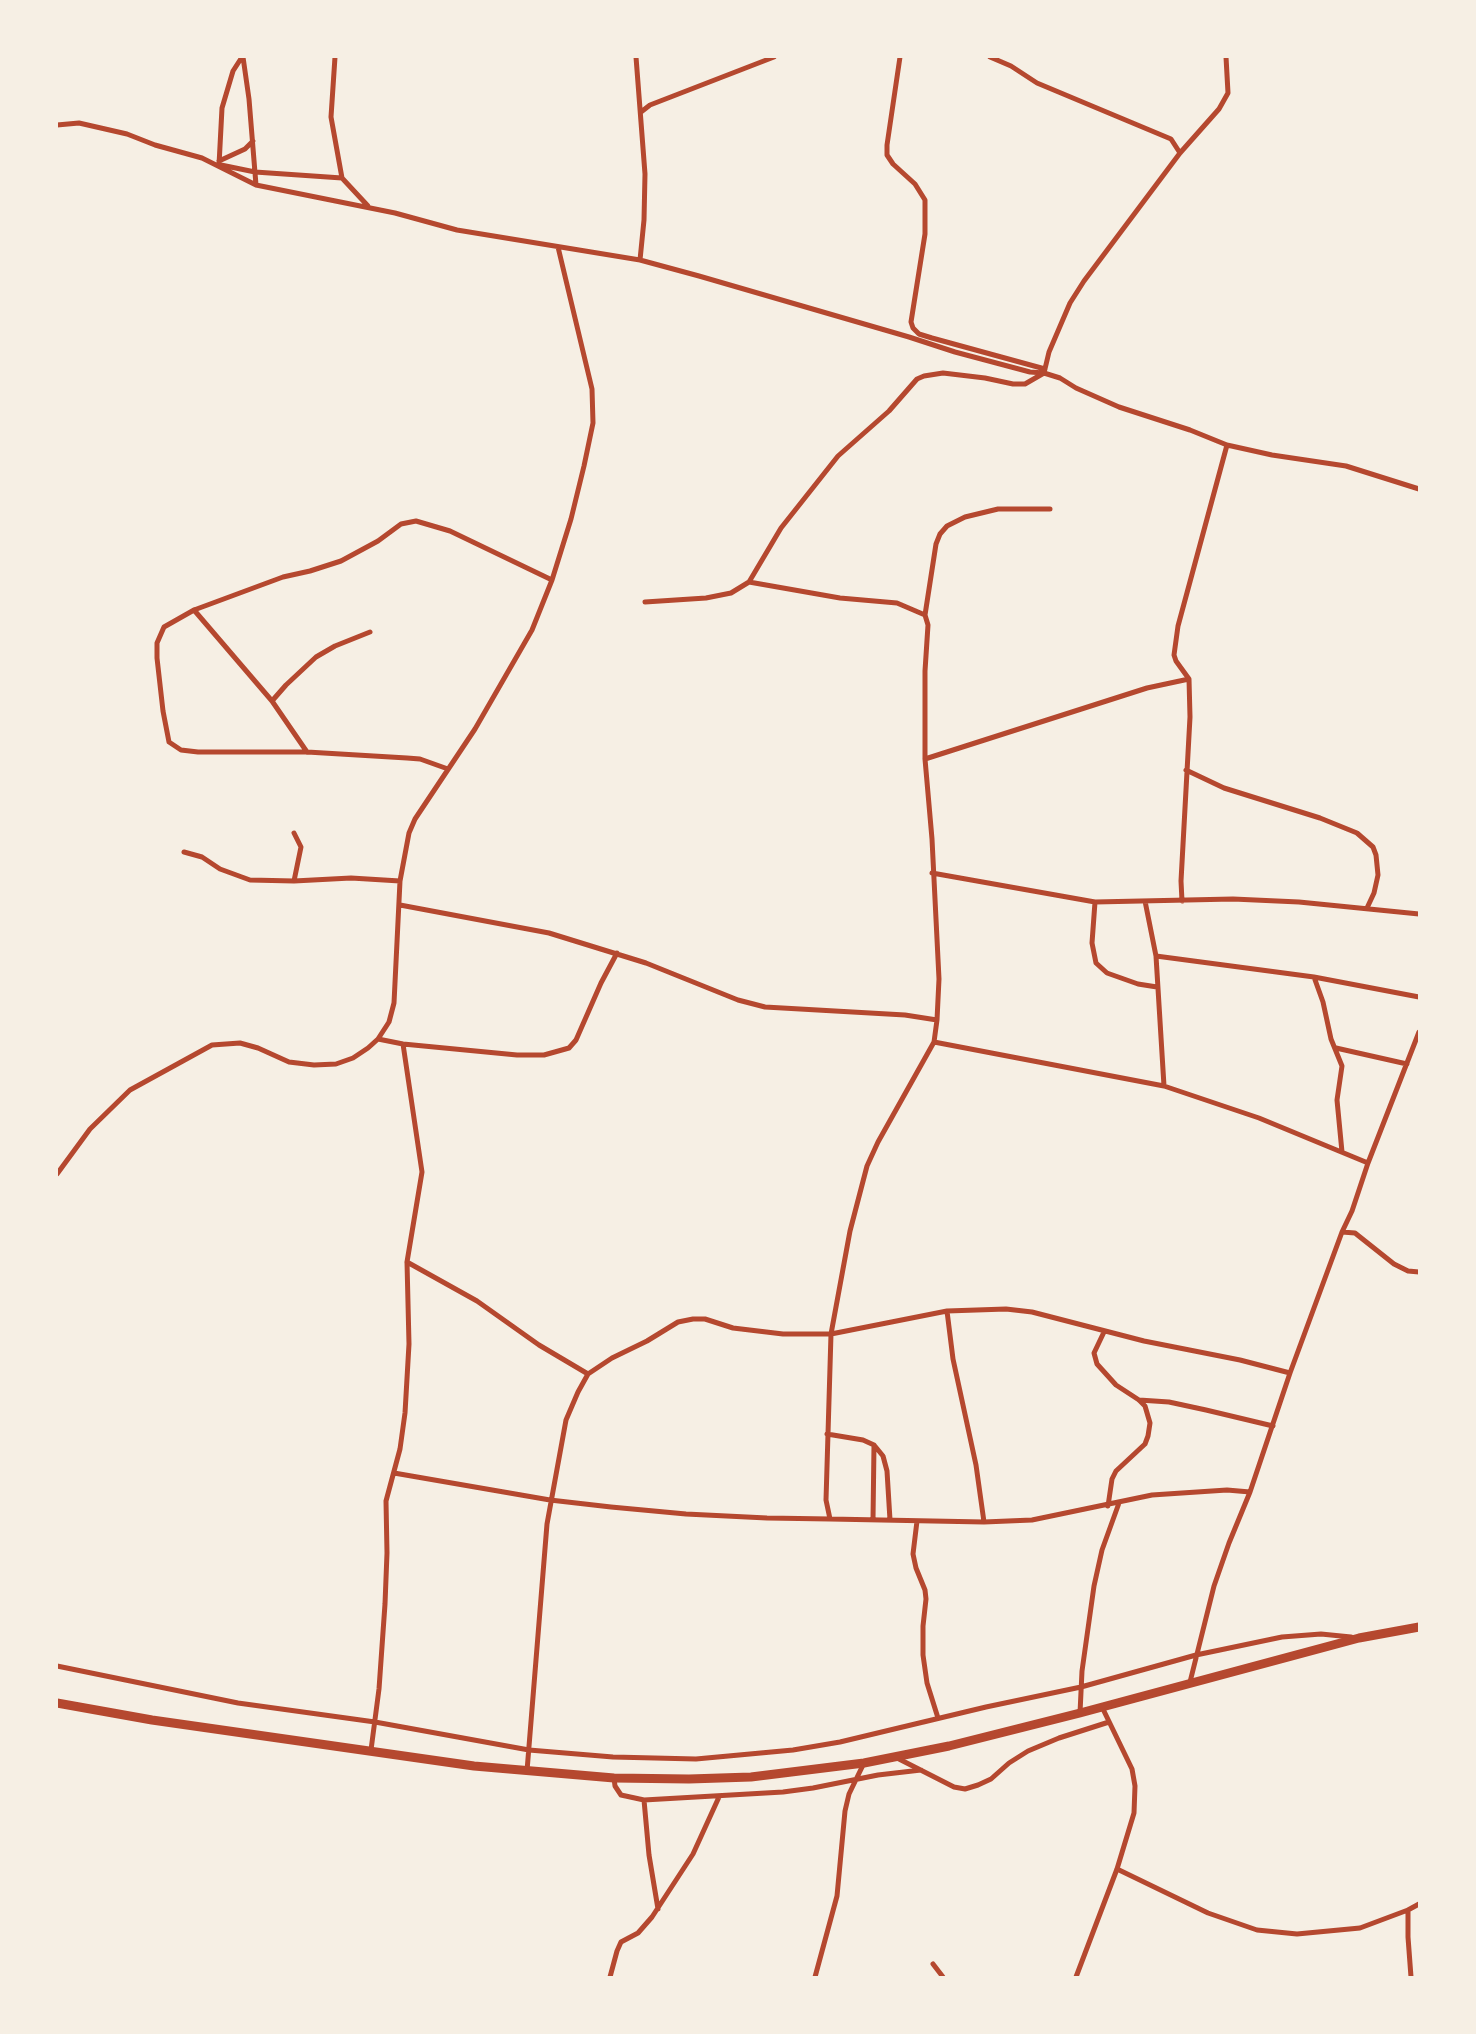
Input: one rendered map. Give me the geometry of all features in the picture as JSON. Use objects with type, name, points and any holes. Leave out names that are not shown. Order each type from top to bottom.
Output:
[{"type":"highway","points":[[57,1703],[152,1720],[474,1766],[614,1778],[751,1777],[896,1757],[949,1746],[1359,1638],[1419,1627]]},
{"type":"street","points":[[243,57],[256,185]]},
{"type":"street","points":[[219,163],[222,108],[233,71],[243,57]]},
{"type":"street","points":[[335,57],[331,117],[342,178],[369,207]]},
{"type":"street","points":[[636,57],[645,174],[640,260]]},
{"type":"street","points":[[641,112],[650,105],[774,57]]},
{"type":"street","points":[[900,57],[887,155],[893,164],[915,184],[925,200],[925,234],[911,322],[918,334],[1044,371],[1119,407],[1190,430],[1227,445],[1272,455],[1346,466],[1419,489]]},
{"type":"street","points":[[990,57],[1011,66],[1037,83],[1171,139],[1180,153]]},
{"type":"street","points":[[645,602],[706,598],[731,593],[749,582],[782,528],[838,456],[889,411],[916,380],[924,376],[943,373],[1025,384],[1044,371],[1049,352],[1070,303],[1084,280],[1180,153],[1219,109],[1228,93],[1226,57]]},
{"type":"street","points":[[57,124],[79,123],[127,134],[211,162],[256,185],[369,207],[457,230],[640,260],[759,292],[1024,371],[1044,371]]},
{"type":"street","points":[[219,163],[245,149],[253,141]]},
{"type":"street","points":[[211,162],[255,172],[342,178]]},
{"type":"street","points":[[57,1174],[90,1129],[130,1090],[212,1045],[240,1043],[258,1048],[289,1062],[314,1065],[336,1064],[353,1058],[378,1039],[389,1022],[394,1003],[400,881],[415,819],[475,729],[532,630],[552,580],[571,519],[584,466],[593,423],[592,389],[558,247]]},
{"type":"street","points":[[1182,900],[1180,881],[1190,717],[1189,679],[1174,655],[1178,626],[1227,445]]},
{"type":"street","points":[[830,1519],[826,1500],[831,1334],[850,1231],[867,1166],[934,1042],[937,1020],[939,979],[932,839],[925,759],[924,671],[928,625],[925,615],[936,544],[946,526],[965,517],[998,509],[1050,509]]},
{"type":"street","points":[[448,769],[420,759],[307,752],[181,750],[169,742],[163,711],[157,643],[164,627],[194,610],[283,577],[341,561],[378,541],[401,524],[416,521],[450,531],[552,580]]},
{"type":"street","points":[[749,582],[840,598],[897,603],[925,615]]},
{"type":"street","points":[[194,610],[272,701],[307,752]]},
{"type":"street","points":[[272,701],[316,657],[335,646],[370,632]]},
{"type":"street","points":[[925,759],[1147,688],[1189,679]]},
{"type":"street","points":[[1186,770],[1224,788],[1320,818],[1357,833],[1373,847],[1376,855],[1378,874],[1374,893],[1367,908]]},
{"type":"street","points":[[294,833],[301,847],[294,881]]},
{"type":"street","points":[[184,852],[202,857],[220,869],[250,880],[294,881],[351,878],[400,881]]},
{"type":"street","points":[[932,873],[1095,902],[1255,900],[1419,914]]},
{"type":"street","points":[[1145,901],[1156,956],[1164,1086]]},
{"type":"street","points":[[1095,902],[1092,944],[1096,963],[1107,973],[1138,984],[1157,987]]},
{"type":"street","points":[[400,905],[549,933],[617,953],[738,1000],[765,1007],[905,1015],[937,1020]]},
{"type":"street","points":[[378,1039],[403,1044],[517,1055],[544,1055],[568,1048],[576,1040],[617,953]]},
{"type":"street","points":[[1156,956],[1314,977],[1419,998]]},
{"type":"street","points":[[1314,977],[1323,1002],[1331,1039],[1342,1066],[1337,1100],[1342,1152]]},
{"type":"street","points":[[1190,1682],[1214,1587],[1229,1543],[1250,1492],[1290,1372],[1342,1232],[1419,1032]]},
{"type":"street","points":[[934,1042],[1164,1086],[1259,1118],[1368,1164]]},
{"type":"street","points":[[371,1750],[385,1604],[386,1501],[394,1473],[405,1413],[409,1344],[407,1262],[422,1172],[403,1044]]},
{"type":"street","points":[[1336,1048],[1407,1064]]},
{"type":"street","points":[[1342,1232],[1354,1233],[1394,1264],[1419,1272]]},
{"type":"street","points":[[407,1262],[477,1301],[539,1345],[588,1374]]},
{"type":"street","points":[[527,1771],[550,1500],[566,1420],[588,1374],[612,1358],[678,1323],[705,1319],[733,1328],[783,1334],[831,1334],[947,1311],[1006,1309],[1032,1312],[1104,1332],[1290,1372]]},
{"type":"street","points":[[947,1311],[953,1359],[976,1465],[984,1522]]},
{"type":"street","points":[[1104,1332],[1094,1353],[1097,1364],[1116,1385],[1139,1400],[1148,1414],[1150,1423],[1145,1444],[1116,1471],[1110,1488],[1108,1506]]},
{"type":"street","points":[[1139,1400],[1169,1402],[1272,1426]]},
{"type":"street","points":[[827,1434],[854,1438],[874,1445],[883,1456],[887,1471],[890,1520]]},
{"type":"street","points":[[873,1520],[874,1445]]},
{"type":"street","points":[[394,1473],[550,1500],[686,1514],[767,1518],[984,1522],[1032,1520],[1152,1495],[1227,1490],[1250,1492]]},
{"type":"street","points":[[1080,1713],[1081,1687],[1094,1586],[1101,1550],[1119,1503]]},
{"type":"street","points":[[917,1521],[914,1554],[927,1599],[922,1655],[927,1683],[938,1718]]},
{"type":"street","points":[[57,1666],[238,1703],[375,1722],[529,1750],[613,1757],[696,1758],[793,1750],[840,1742],[1081,1687],[1196,1655],[1282,1637],[1321,1634],[1359,1638]]},
{"type":"street","points":[[1078,1977],[1118,1869],[1134,1813],[1136,1786],[1132,1769],[1102,1707]]},
{"type":"street","points":[[896,1757],[954,1787],[965,1789],[991,1779],[1009,1762],[1028,1751],[1109,1722]]},
{"type":"street","points":[[815,1977],[837,1896],[845,1811],[849,1794],[864,1762]]},
{"type":"street","points":[[614,1778],[617,1791],[621,1795],[644,1800],[783,1792],[921,1770]]},
{"type":"street","points":[[610,1977],[621,1942],[646,1926],[658,1909],[693,1854],[719,1797]]},
{"type":"street","points":[[644,1800],[649,1855],[658,1909]]},
{"type":"street","points":[[1118,1869],[1208,1913],[1257,1930],[1297,1934],[1360,1928],[1419,1904]]},
{"type":"street","points":[[1408,1910],[1410,1977]]},
{"type":"street","points":[[933,1964],[943,1977]]}]
